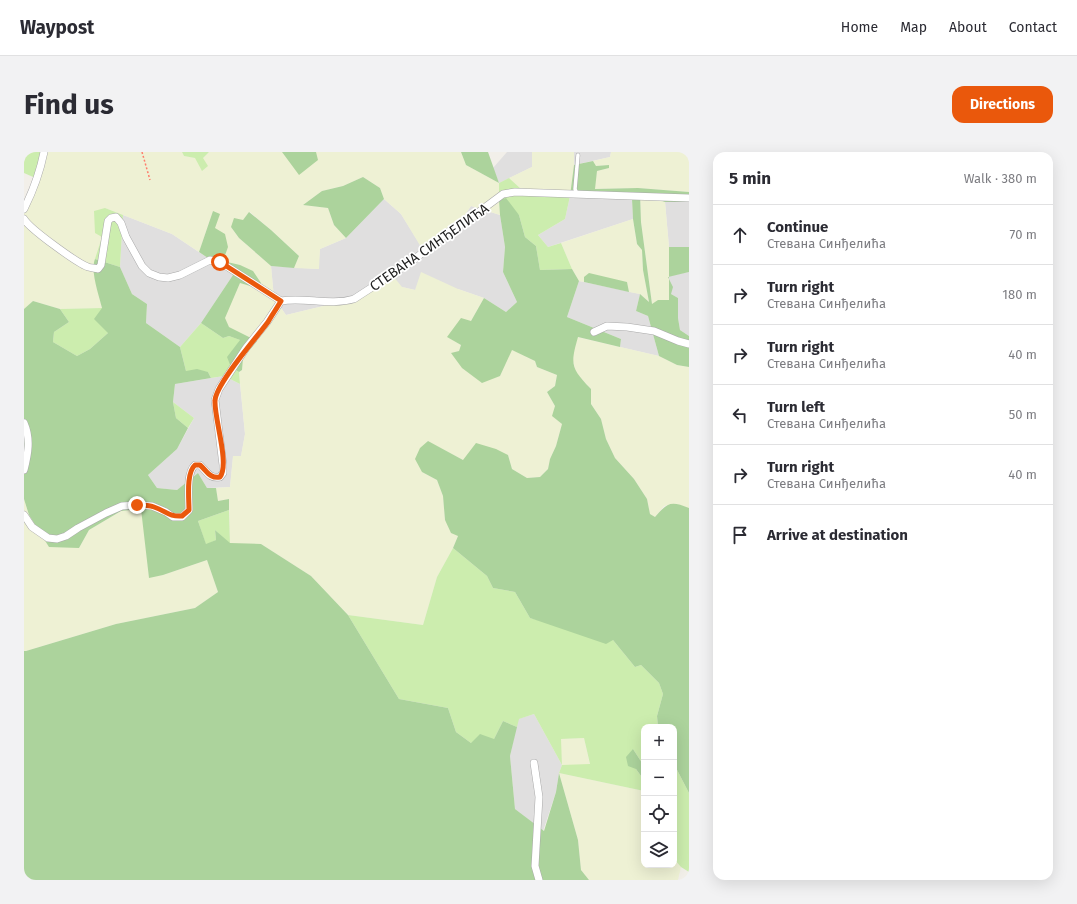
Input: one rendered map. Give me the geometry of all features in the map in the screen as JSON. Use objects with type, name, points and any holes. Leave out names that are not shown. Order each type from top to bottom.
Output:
[{"type":"street","points":[[24,209],[33,192],[44,152]]},
{"type":"street","name":"СТЕВАНА СИНЂЕЛИЋА","points":[[281,301],[292,299],[327,302],[354,299],[412,262],[452,228],[468,220],[503,194],[515,192],[689,198]]},
{"type":"street","points":[[24,219],[26,223],[35,231],[63,251],[88,267],[98,269],[101,265],[108,221],[111,218],[116,218],[121,223],[126,237],[142,266],[149,273],[159,277],[168,278],[180,275],[210,260],[220,262],[281,301],[267,322],[246,348],[219,389],[215,400],[222,448],[223,473],[220,477],[216,478],[209,476],[200,465],[195,465],[192,467],[189,476],[189,510],[182,516],[173,517],[152,506],[122,506],[58,539],[48,538],[32,527],[24,515]]},
{"type":"street","points":[[594,332],[607,326],[627,327],[654,331],[689,344]]},
{"type":"street","points":[[24,423],[28,431],[29,452],[24,470]]},
{"type":"street","points":[[534,763],[539,797],[536,866],[539,880]]},
{"type":"lane","points":[[577,194],[575,189],[578,155]]},
{"type":"path","points":[[142,152],[150,180]]},
{"type":"shaded area","points":[[507,152],[532,152],[532,167],[499,183],[493,168]]},
{"type":"shaded area","points":[[574,152],[611,152],[610,157],[574,165]]},
{"type":"shaded area","points":[[570,196],[632,198],[633,219],[548,247],[538,235],[565,219]]},
{"type":"shaded area","points":[[384,199],[401,214],[424,251],[462,219],[471,206],[500,215],[505,247],[503,272],[517,302],[506,312],[484,298],[458,289],[415,290],[402,287],[286,315],[274,298],[271,266],[318,269],[320,249],[346,238]]},
{"type":"shaded area","points":[[665,202],[689,202],[689,247],[669,247]]},
{"type":"shaded area","points":[[123,215],[172,234],[233,275],[201,323],[180,347],[146,323],[147,304],[132,294],[120,267]]},
{"type":"shaded area","points":[[689,272],[689,336],[680,330],[678,318],[678,298],[671,294],[668,276]]},
{"type":"shaded area","points":[[579,281],[640,294],[636,311],[648,316],[659,356],[620,347],[621,339],[567,317]]},
{"type":"shaded area","points":[[224,376],[240,384],[245,434],[241,456],[233,457],[230,487],[207,488],[198,473],[177,490],[157,488],[148,475],[177,449],[194,418],[173,402],[175,384]]},
{"type":"shaded area","points":[[534,714],[562,765],[556,792],[543,831],[515,809],[510,756],[518,719]]},
{"type":"green space","points":[[24,152],[47,152],[40,180],[24,173]]},
{"type":"green space","points":[[47,152],[182,152],[184,156],[203,158],[209,152],[461,152],[466,165],[499,183],[500,215],[471,206],[462,219],[424,252],[401,214],[384,199],[380,188],[363,177],[343,186],[322,191],[303,205],[328,208],[334,225],[346,238],[320,249],[319,269],[294,268],[299,256],[250,212],[243,220],[231,227],[239,238],[271,266],[274,298],[286,315],[348,300],[393,276],[402,287],[415,290],[421,272],[458,289],[484,298],[471,321],[448,337],[461,345],[459,351],[451,354],[500,376],[511,349],[535,361],[537,367],[557,375],[555,386],[547,392],[555,406],[553,416],[562,424],[548,469],[540,477],[527,478],[512,469],[508,455],[463,460],[427,441],[422,472],[437,480],[443,496],[445,520],[458,536],[437,577],[423,625],[348,615],[311,576],[261,544],[230,544],[229,499],[218,501],[216,488],[230,487],[233,456],[241,456],[245,434],[239,372],[242,370],[229,327],[224,318],[240,283],[257,288],[223,261],[215,228],[213,211],[199,252],[172,234],[105,208],[102,237],[94,264],[95,279],[102,308],[60,309],[33,301],[24,309],[24,213],[27,195],[40,180]]},
{"type":"green space","points":[[182,152],[209,152],[203,158],[208,166],[202,171],[195,158],[184,156]]},
{"type":"green space","points":[[282,152],[316,152],[318,160],[299,175]]},
{"type":"green space","points":[[461,152],[488,152],[499,183],[466,165]]},
{"type":"green space","points":[[532,152],[574,152],[570,196],[521,189],[509,178],[532,167]]},
{"type":"green space","points":[[611,152],[689,152],[689,192],[638,188],[594,189],[597,171],[609,168],[608,165],[596,166],[593,161],[610,157]]},
{"type":"green space","points":[[593,161],[596,166],[609,165],[609,168],[597,171],[595,189],[638,188],[689,192],[689,202],[665,202],[640,193],[641,222],[652,304],[658,300],[669,300],[669,279],[673,287],[671,294],[678,298],[678,318],[680,330],[689,336],[689,367],[677,365],[659,356],[648,316],[636,311],[640,294],[649,302],[643,270],[642,250],[637,244],[633,219],[632,199],[570,196],[574,165]]},
{"type":"green space","points":[[363,177],[380,188],[384,199],[346,238],[334,225],[328,208],[303,205],[322,191],[343,186]]},
{"type":"green space","points":[[509,178],[521,189],[570,196],[565,219],[538,235],[548,247],[561,243],[572,269],[540,270],[536,246],[525,237],[519,215],[499,200],[499,183]]},
{"type":"green space","points":[[640,193],[665,202],[669,247],[669,300],[652,304],[641,222]]},
{"type":"green space","points":[[506,198],[519,215],[525,237],[536,246],[540,270],[572,269],[579,281],[567,317],[621,339],[620,347],[578,337],[573,360],[579,376],[591,389],[591,404],[601,419],[606,439],[615,458],[634,479],[647,499],[650,514],[655,517],[663,508],[670,504],[678,504],[689,508],[689,793],[677,770],[677,724],[658,724],[657,716],[663,694],[659,683],[641,665],[635,667],[613,640],[606,644],[530,618],[515,592],[493,588],[487,576],[453,548],[458,536],[451,533],[445,520],[443,496],[437,480],[422,472],[415,459],[420,448],[428,441],[463,460],[476,443],[496,449],[508,455],[512,469],[527,478],[540,477],[548,469],[550,459],[556,446],[562,424],[552,416],[555,406],[547,392],[555,386],[557,375],[537,367],[535,361],[512,350],[500,376],[482,383],[462,368],[451,353],[459,351],[461,345],[447,337],[461,318],[471,321],[484,298],[506,312],[517,302],[503,272],[505,247],[499,200]]},
{"type":"green space","points":[[105,208],[123,215],[120,267],[95,259],[102,237],[95,233],[94,211]]},
{"type":"green space","points":[[213,211],[220,214],[215,228],[225,234],[228,247],[223,261],[240,265],[253,271],[261,283],[257,288],[240,283],[225,318],[229,327],[257,341],[243,358],[242,370],[239,372],[231,367],[227,357],[240,340],[229,336],[223,338],[201,323],[233,275],[199,252]]},
{"type":"green space","points":[[249,212],[299,256],[294,268],[271,266],[239,238],[231,227],[234,218],[243,220]]},
{"type":"green space","points":[[633,219],[637,244],[642,250],[643,270],[649,302],[640,294],[629,292],[627,282],[584,277],[584,282],[579,281],[561,243]]},
{"type":"green space","points":[[669,247],[689,247],[689,272],[669,277]]},
{"type":"green space","points":[[95,259],[120,267],[132,294],[147,304],[146,323],[180,347],[186,371],[197,369],[208,372],[211,378],[175,384],[173,402],[176,418],[188,428],[177,449],[148,475],[157,488],[177,490],[198,473],[207,488],[216,488],[218,501],[229,499],[229,510],[198,521],[206,544],[216,540],[215,530],[230,543],[261,544],[311,576],[348,615],[399,699],[448,708],[456,732],[471,743],[480,734],[494,739],[503,721],[517,727],[510,756],[515,809],[544,831],[556,792],[559,773],[578,840],[581,870],[589,880],[24,880],[24,651],[116,624],[195,608],[218,592],[207,560],[163,575],[149,578],[141,509],[121,511],[89,530],[79,548],[49,547],[29,515],[24,499],[24,309],[33,301],[60,309],[69,322],[54,332],[53,342],[77,356],[90,349],[108,333],[94,319],[102,308],[94,276]]},
{"type":"green space","points":[[589,273],[627,282],[629,292],[584,282],[584,277]]},
{"type":"green space","points":[[102,308],[108,333],[90,349],[77,356],[53,342],[54,332],[69,322],[60,309]]},
{"type":"green space","points":[[201,323],[223,338],[229,336],[240,340],[231,367],[239,372],[240,384],[224,376],[211,378],[208,372],[186,371],[180,347]]},
{"type":"green space","points":[[577,337],[659,356],[677,365],[689,367],[689,508],[673,504],[664,506],[655,517],[650,514],[647,499],[634,479],[615,458],[606,439],[601,419],[591,404],[591,389],[576,373],[572,357]]},
{"type":"green space","points":[[173,402],[194,418],[188,428],[176,418]]},
{"type":"green space","points":[[24,499],[29,515],[36,525],[79,548],[89,530],[121,511],[142,509],[149,577],[163,575],[207,560],[218,592],[195,608],[116,624],[24,651]]},
{"type":"green space","points":[[229,510],[230,544],[215,530],[216,540],[206,545],[198,521]]},
{"type":"green space","points":[[453,548],[487,576],[493,588],[515,592],[530,618],[613,640],[635,667],[641,665],[659,683],[663,694],[657,716],[658,724],[641,724],[641,761],[633,749],[636,769],[641,776],[641,790],[559,773],[562,765],[534,714],[519,719],[517,727],[503,721],[494,739],[471,743],[456,732],[448,708],[399,699],[348,615],[423,625],[437,577]],"holes":[[[584,738],[590,764],[562,765],[561,739]]]},
{"type":"green space","points":[[584,738],[590,765],[562,765],[560,739]]},
{"type":"green space","points":[[633,749],[641,761],[641,776],[636,769],[628,766],[626,757]]},
{"type":"green space","points":[[677,770],[689,793],[689,872],[677,862]]},
{"type":"green space","points":[[559,773],[641,790],[641,868],[677,868],[677,862],[681,867],[678,880],[589,880],[581,870],[578,840]]},
{"type":"route","points":[[137,505],[152,506],[173,517],[182,516],[189,510],[189,476],[192,467],[195,465],[200,465],[209,476],[216,478],[220,477],[223,473],[222,448],[215,400],[219,389],[246,348],[267,322],[281,301],[220,262]]}]
